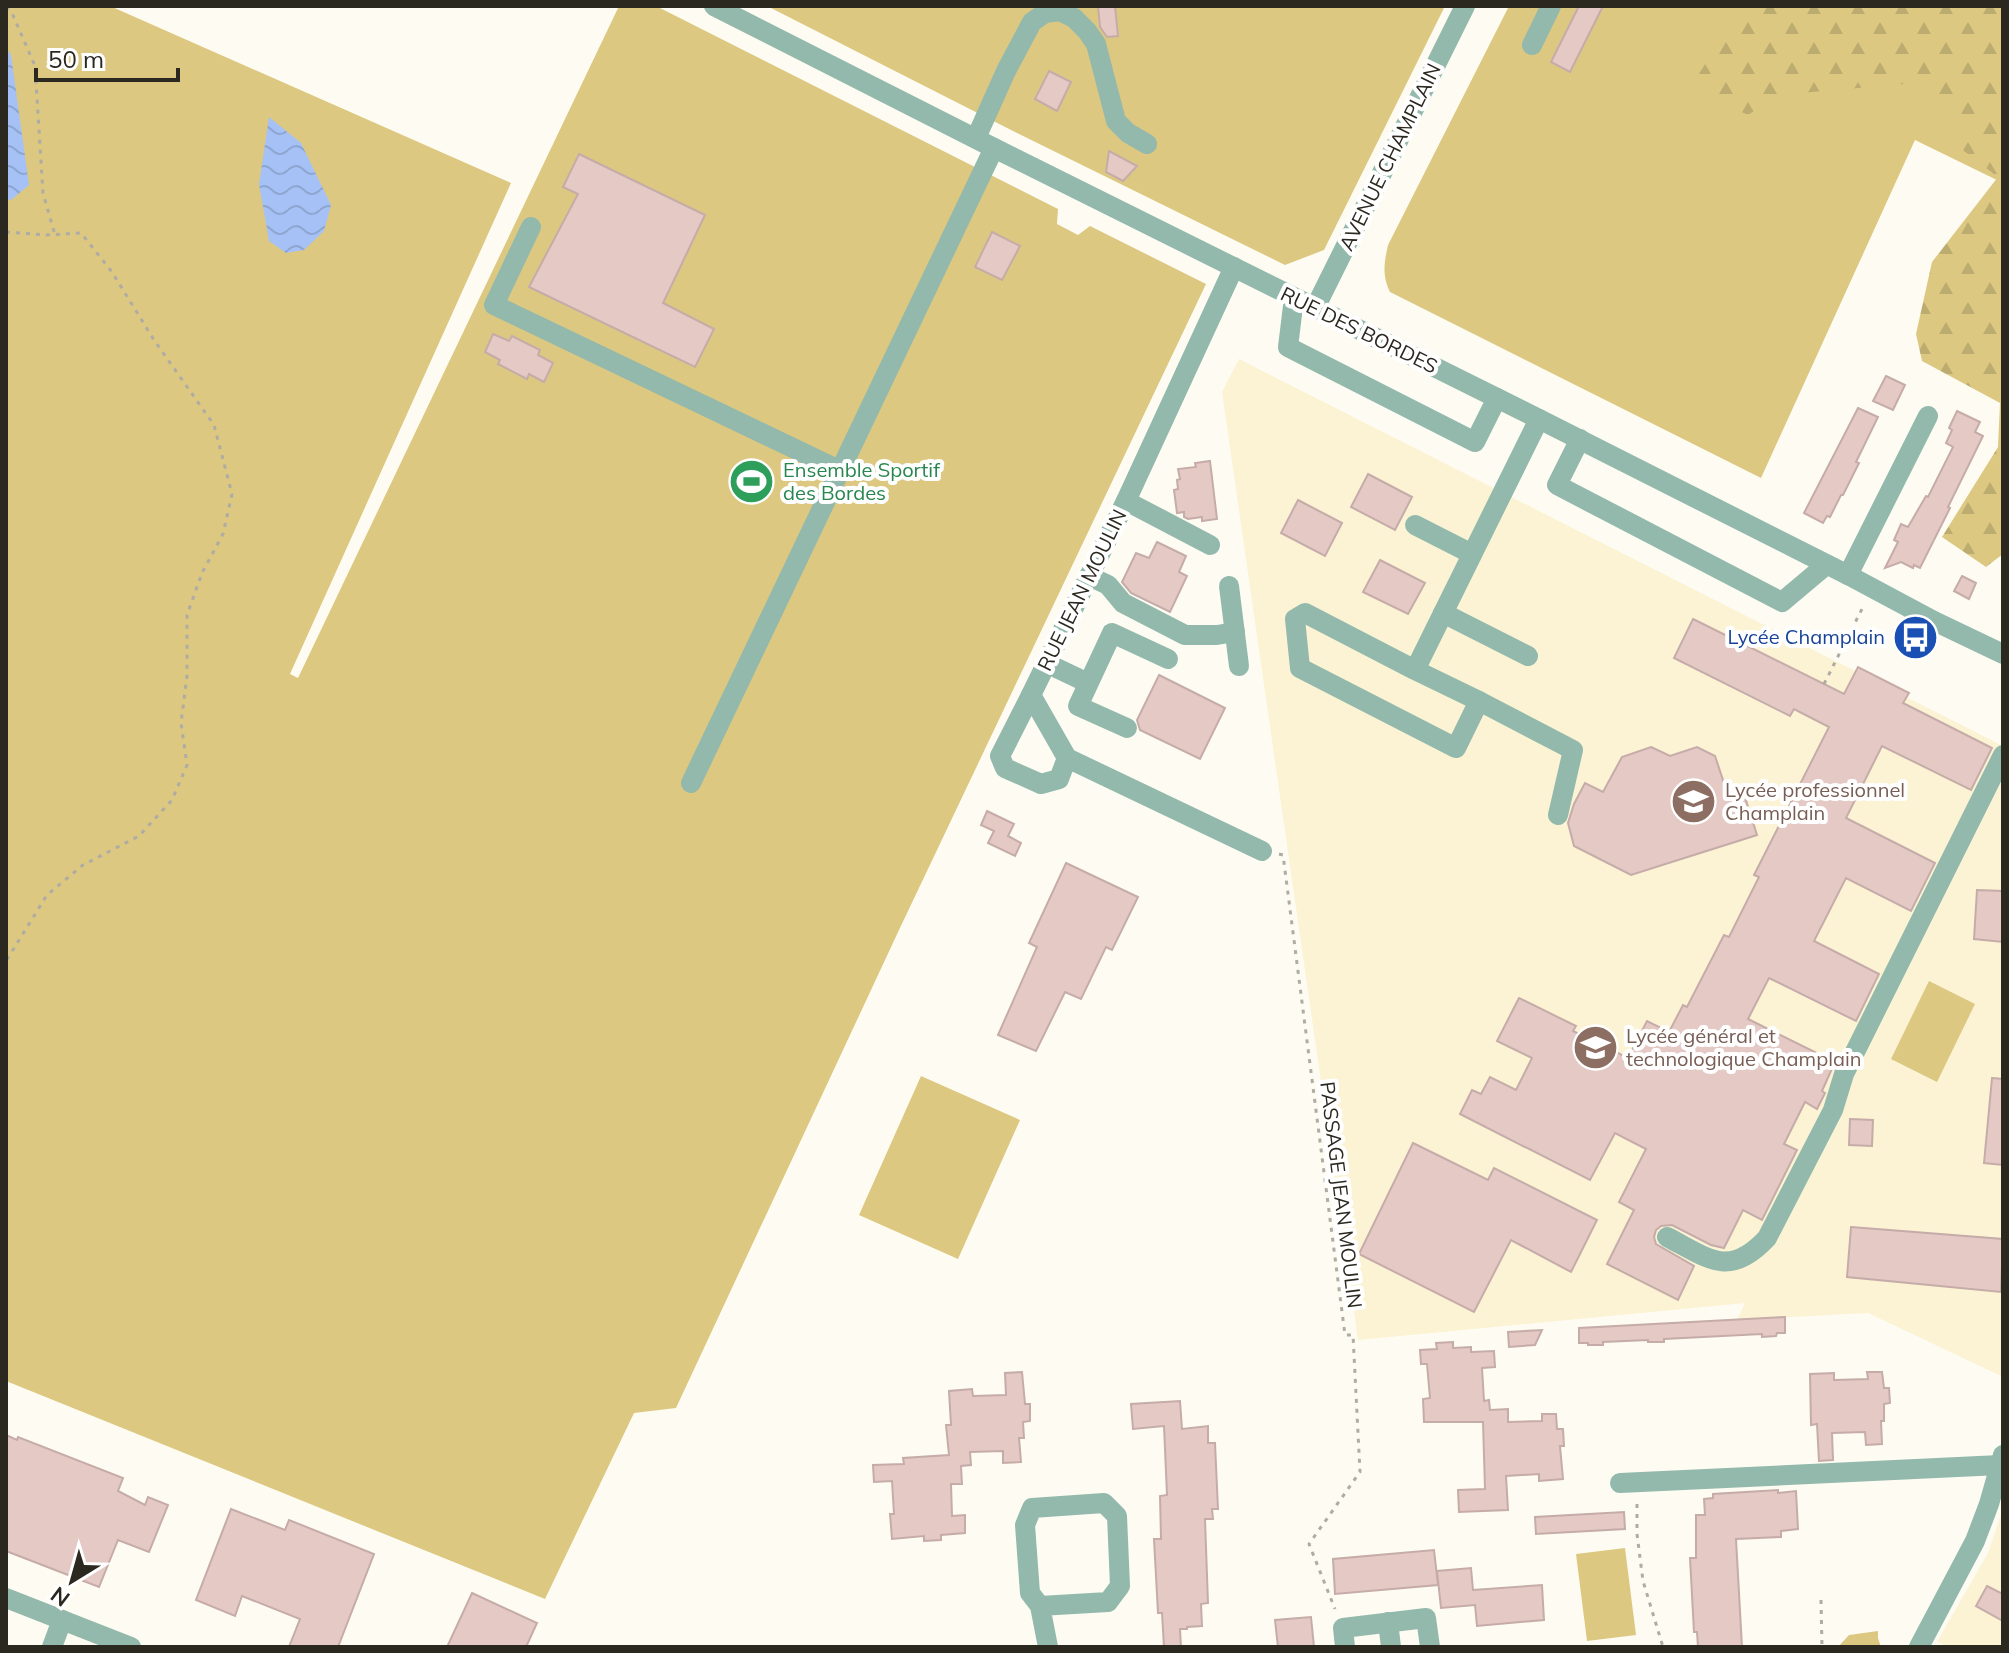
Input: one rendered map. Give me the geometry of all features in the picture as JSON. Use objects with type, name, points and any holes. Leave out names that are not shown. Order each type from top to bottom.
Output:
[{"type":"street","name":"RUE DES BORDES","points":[[714,6],[2003,654]]},
{"type":"street","name":"AVENUE CHAMPLAIN","points":[[1315,308],[1465,6]]},
{"type":"street","points":[[1532,45],[1551,6]]},
{"type":"street","points":[[691,783],[841,471],[985,143],[1006,71],[1032,22],[1045,13],[1060,11],[1074,18],[1087,31],[1096,44],[1116,121],[1128,133],[1147,144]]},
{"type":"street","points":[[531,227],[494,305],[841,471]]},
{"type":"street","name":"RUE JEAN MOULIN","points":[[1067,758],[1031,695],[1126,501],[1234,267]]},
{"type":"street","points":[[1294,298],[1288,347],[1475,442],[1497,398]]},
{"type":"street","points":[[1848,575],[1928,416]]},
{"type":"street","points":[[1415,670],[1539,419]]},
{"type":"street","points":[[1580,439],[1557,485],[1782,602],[1826,565]]},
{"type":"street","points":[[1126,501],[1210,545]]},
{"type":"street","points":[[1415,525],[1472,554]]},
{"type":"street","points":[[1089,576],[1108,585],[1123,603],[1185,635],[1235,632]]},
{"type":"street","points":[[1229,586],[1239,666]]},
{"type":"street","points":[[1479,701],[1456,748],[1300,668],[1295,619],[1305,613],[1479,701],[1573,750],[1558,815]]},
{"type":"street","points":[[1443,613],[1528,656]]},
{"type":"street","points":[[1127,728],[1078,706],[1112,633],[1168,659]]},
{"type":"street","points":[[1046,663],[1088,683]]},
{"type":"street","points":[[1031,695],[1000,756],[1005,768],[1041,784],[1059,779],[1067,758],[1262,851]]},
{"type":"street","points":[[1667,1237],[1714,1261],[1729,1263],[1756,1250],[1767,1238],[1833,1110],[1844,1074],[2003,755]]},
{"type":"street","points":[[1620,1483],[2002,1460],[1975,1541],[1919,1647]]},
{"type":"street","points":[[1040,1606],[1108,1602],[1120,1586],[1117,1516],[1104,1503],[1032,1508],[1025,1525],[1030,1593],[1040,1606],[1048,1647]]},
{"type":"street","points":[[6,1598],[131,1647]]},
{"type":"street","points":[[1344,1637],[1388,1622],[1426,1618],[1430,1647]]},
{"type":"street","points":[[52,1647],[62,1620]]},
{"type":"street","points":[[1388,1622],[1391,1647]]},
{"type":"path","points":[[6,7],[12,13],[35,66],[43,193],[55,235]]},
{"type":"path","points":[[6,232],[81,233],[112,272],[154,340],[214,425],[232,494],[223,534],[202,573],[187,615],[187,676],[181,723],[187,765],[172,800],[139,836],[83,865],[47,895],[6,961]]},
{"type":"path","points":[[1824,684],[1864,605]]},
{"type":"path","name":"PASSAGE JEAN MOULIN","points":[[1262,851],[1283,855],[1345,1335],[1353,1335],[1360,1472],[1309,1544],[1344,1637]]},
{"type":"path","points":[[1630,1503],[1638,1504],[1637,1534],[1643,1581],[1663,1647]]},
{"type":"path","points":[[1821,1600],[1822,1647]]},
{"type":"shaded area","name":"Lycée général et technologique Champlain","points":[[1239,359],[2003,746],[2003,1377],[1868,1313],[1737,1320],[1745,1303],[1358,1340],[1222,392]]},
{"type":"shaded area","points":[[2003,1509],[2003,1647],[1948,1647],[1937,1642],[1988,1553]]},
{"type":"green space","points":[[6,6],[110,6],[511,183],[290,674],[298,678],[619,6],[656,6],[1058,209],[1057,224],[1078,235],[1090,226],[1206,284],[676,1408],[634,1413],[545,1599],[6,1381]]},
{"type":"green space","points":[[767,6],[1445,6],[1324,250],[1285,265]]},
{"type":"green space","points":[[1509,6],[2003,6],[2003,183],[1915,140],[1761,478],[1390,292],[1384,269],[1388,245]]},
{"type":"green space","points":[[1742,6],[2003,6],[2003,554],[1986,567],[1942,537],[1998,447],[2000,403],[1922,361],[1916,334],[1932,262],[1998,177],[1964,151],[1928,82],[1778,95],[1748,115],[1690,88]]},
{"type":"green space","points":[[1929,981],[1975,1004],[1937,1082],[1891,1059]]},
{"type":"green space","points":[[921,1076],[1020,1120],[958,1259],[859,1215]]},
{"type":"green space","points":[[1625,1548],[1636,1635],[1587,1641],[1576,1554]]},
{"type":"green space","points":[[1878,1631],[1881,1647],[1838,1647],[1849,1635]]},
{"type":"water","points":[[6,48],[11,55],[29,185],[11,200],[6,199]]},
{"type":"water","points":[[269,117],[301,143],[331,205],[324,231],[304,250],[286,253],[269,241],[259,184]]},
{"type":"building","points":[[1098,6],[1115,6],[1118,36],[1107,37],[1100,27]]},
{"type":"building","points":[[1579,6],[1603,6],[1570,72],[1551,62]]},
{"type":"building","points":[[1049,71],[1071,82],[1057,111],[1035,99]]},
{"type":"building","points":[[1109,151],[1137,166],[1123,181],[1106,172]]},
{"type":"building","points":[[579,154],[705,215],[663,303],[714,329],[695,367],[529,287],[578,194],[563,187]]},
{"type":"building","points":[[992,232],[1020,246],[1002,280],[975,267]]},
{"type":"building","points":[[493,334],[509,341],[512,336],[540,350],[538,355],[553,363],[544,382],[529,374],[527,379],[498,364],[500,360],[485,352]]},
{"type":"building","points":[[1886,376],[1905,385],[1893,410],[1873,401]]},
{"type":"building","points":[[1858,408],[1878,417],[1843,495],[1823,523],[1804,513]]},
{"type":"building","points":[[1957,411],[1980,422],[1975,432],[1983,436],[1950,508],[1920,568],[1901,562],[1885,568],[1898,542],[1894,540],[1901,524],[1908,527],[1928,497],[1953,447],[1946,443]]},
{"type":"building","points":[[1210,461],[1217,519],[1188,519],[1184,517],[1184,512],[1177,513],[1174,490],[1178,489],[1177,480],[1180,479],[1178,469],[1196,467],[1195,463]]},
{"type":"building","points":[[1368,474],[1412,497],[1395,530],[1351,507]]},
{"type":"building","points":[[1298,500],[1342,523],[1325,556],[1281,533]]},
{"type":"building","points":[[1157,542],[1186,556],[1179,572],[1187,576],[1170,612],[1131,593],[1122,582],[1136,553],[1149,558]]},
{"type":"building","points":[[1380,560],[1425,583],[1408,614],[1363,592]]},
{"type":"building","points":[[1962,576],[1976,583],[1969,599],[1954,591]]},
{"type":"building","points":[[1693,619],[1844,694],[1858,667],[1909,693],[1903,703],[1992,748],[1971,790],[1882,746],[1846,818],[1935,863],[1911,911],[1846,878],[1814,941],[1879,974],[1856,1021],[1769,978],[1748,1019],[1835,1062],[1817,1109],[1805,1102],[1784,1144],[1797,1150],[1762,1220],[1743,1210],[1724,1248],[1711,1245],[1672,1225],[1656,1230],[1656,1244],[1694,1266],[1678,1300],[1607,1264],[1634,1210],[1619,1202],[1646,1149],[1615,1133],[1590,1180],[1460,1114],[1472,1090],[1481,1094],[1490,1077],[1516,1090],[1532,1058],[1497,1041],[1519,998],[1576,1026],[1573,1031],[1628,1058],[1647,1021],[1669,1032],[1683,1005],[1687,1007],[1724,935],[1729,937],[1759,877],[1754,875],[1829,727],[1794,709],[1790,716],[1674,658]]},
{"type":"building","points":[[1159,675],[1225,708],[1200,759],[1140,730],[1137,720]]},
{"type":"building","points":[[1651,747],[1670,756],[1697,747],[1715,756],[1724,783],[1744,794],[1757,835],[1631,875],[1574,846],[1568,823],[1585,783],[1603,792],[1622,757]]},
{"type":"building","points":[[987,811],[1014,824],[1008,836],[1021,843],[1015,856],[988,843],[994,831],[981,825]]},
{"type":"building","points":[[1066,863],[1138,897],[1112,950],[1106,947],[1081,999],[1065,992],[1036,1051],[998,1035],[1037,947],[1029,943]]},
{"type":"building","points":[[1977,890],[2003,891],[2003,942],[1974,939]]},
{"type":"building","points":[[1992,1078],[2003,1079],[2003,1165],[1984,1163]]},
{"type":"building","points":[[1850,1119],[1873,1120],[1872,1146],[1849,1145]]},
{"type":"building","points":[[1413,1143],[1488,1180],[1494,1168],[1597,1220],[1571,1272],[1511,1240],[1474,1312],[1359,1254]]},
{"type":"building","points":[[1851,1227],[2003,1239],[2001,1292],[1847,1277]]},
{"type":"building","points":[[1785,1317],[1785,1333],[1777,1333],[1776,1336],[1762,1337],[1762,1334],[1664,1339],[1664,1342],[1603,1342],[1603,1345],[1579,1343],[1579,1328]]},
{"type":"building","points":[[1542,1330],[1535,1345],[1509,1347],[1508,1332]]},
{"type":"building","points":[[1453,1342],[1453,1348],[1471,1347],[1471,1352],[1494,1351],[1495,1367],[1482,1368],[1484,1401],[1489,1400],[1490,1410],[1508,1409],[1508,1422],[1542,1421],[1542,1414],[1556,1414],[1557,1429],[1563,1429],[1564,1446],[1560,1446],[1563,1479],[1539,1481],[1539,1474],[1506,1476],[1508,1510],[1459,1512],[1458,1490],[1485,1489],[1483,1422],[1424,1422],[1423,1399],[1430,1398],[1427,1364],[1421,1364],[1420,1350],[1437,1349],[1436,1343]]},
{"type":"building","points":[[1022,1372],[1025,1404],[1030,1404],[1030,1421],[1023,1422],[1024,1438],[1019,1438],[1021,1462],[1003,1463],[1003,1451],[970,1452],[971,1465],[961,1466],[962,1484],[951,1484],[952,1516],[965,1515],[965,1533],[941,1535],[941,1540],[924,1541],[924,1536],[892,1539],[892,1481],[874,1482],[873,1465],[904,1464],[903,1458],[949,1455],[946,1425],[951,1425],[949,1391],[972,1389],[973,1396],[1006,1395],[1005,1373]]},
{"type":"building","points":[[1867,1372],[1882,1372],[1884,1388],[1889,1388],[1890,1403],[1884,1404],[1884,1421],[1881,1421],[1882,1444],[1866,1445],[1865,1432],[1832,1433],[1833,1460],[1819,1461],[1817,1424],[1811,1425],[1810,1374],[1834,1373],[1834,1380],[1868,1379]]},
{"type":"building","points":[[1180,1401],[1182,1429],[1208,1426],[1208,1443],[1215,1443],[1218,1509],[1212,1509],[1213,1519],[1205,1519],[1208,1603],[1201,1604],[1202,1626],[1180,1629],[1181,1647],[1164,1647],[1162,1613],[1158,1613],[1154,1539],[1161,1539],[1160,1496],[1167,1495],[1164,1426],[1133,1429],[1131,1404]]},
{"type":"building","points":[[6,1435],[123,1478],[118,1491],[145,1505],[148,1497],[168,1505],[149,1552],[118,1540],[99,1587],[6,1551]]},
{"type":"building","points":[[1778,1490],[1778,1493],[1796,1491],[1798,1529],[1781,1531],[1781,1537],[1736,1539],[1742,1647],[1698,1647],[1697,1632],[1694,1632],[1690,1558],[1696,1558],[1696,1515],[1705,1515],[1704,1499],[1713,1498],[1713,1494]]},
{"type":"building","points":[[231,1509],[285,1530],[289,1520],[374,1554],[338,1647],[289,1647],[300,1619],[242,1596],[235,1616],[196,1600]]},
{"type":"building","points":[[1624,1512],[1625,1529],[1536,1534],[1535,1517]]},
{"type":"building","points":[[1434,1550],[1438,1585],[1335,1594],[1333,1559]]},
{"type":"building","points":[[1471,1568],[1473,1590],[1542,1585],[1544,1620],[1477,1626],[1475,1605],[1441,1608],[1437,1571]]},
{"type":"building","points":[[1987,1586],[2003,1594],[2003,1621],[1976,1606]]},
{"type":"building","points":[[472,1593],[537,1623],[526,1647],[447,1647]]},
{"type":"building","points":[[1311,1617],[1314,1647],[1278,1647],[1275,1620]]},
{"type":"place","name":"Ensemble Sportif des Bordes","points":[[752,481]]},
{"type":"place","name":"Lycée Champlain","points":[[1916,637]]},
{"type":"place","name":"Lycée professionnel Champlain","points":[[1694,801]]},
{"type":"place","name":"Lycée général et technologique Champlain","points":[[1595,1048]]}]
